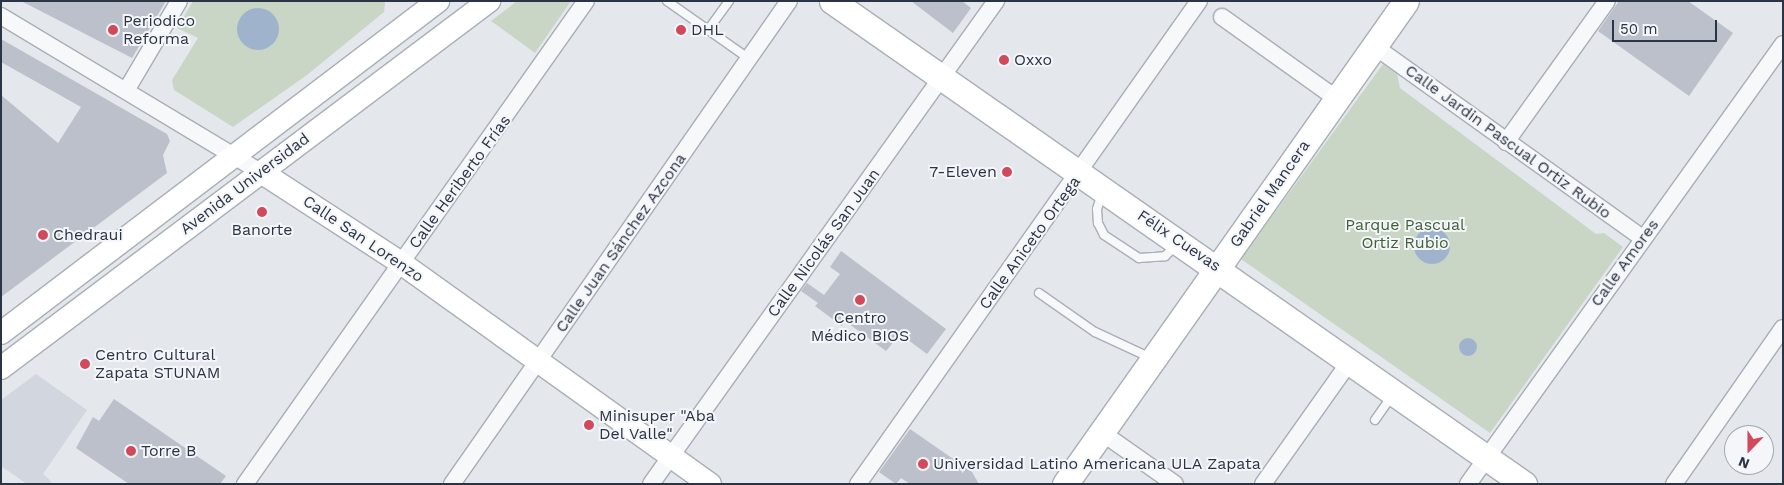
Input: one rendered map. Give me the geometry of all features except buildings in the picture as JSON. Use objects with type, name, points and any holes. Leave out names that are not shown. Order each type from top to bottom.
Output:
[{"type":"main road","name":"Avenida Universidad","points":[[1,332],[237,156],[438,1]]},
{"type":"main road","name":"Avenida Universidad","points":[[1,368],[489,1]]},
{"type":"main road","name":"Félix Cuevas","points":[[832,1],[1218,267],[1524,484]]},
{"type":"main road","name":"Gabriel Mancera","points":[[1064,484],[1406,1]]},
{"type":"main road","name":"Calle San Lorenzo","points":[[261,172],[401,264],[539,360],[710,484]]},
{"type":"street","points":[[126,89],[179,1]]},
{"type":"street","name":"Calle Heriberto Frías","points":[[245,484],[586,1]]},
{"type":"street","name":"Calle Juan Sánchez Azcona","points":[[452,484],[789,1]]},
{"type":"street","name":"Calle Nicolás San Juan","points":[[651,484],[996,1]]},
{"type":"street","name":"Calle Aniceto Ortega","points":[[858,484],[1200,1]]},
{"type":"street","points":[[1506,142],[1607,1]]},
{"type":"street","name":"Calle San Lorenzo","points":[[1,16],[126,89],[261,172]]},
{"type":"street","points":[[1222,17],[1337,99]]},
{"type":"street","name":"Calle Amores","points":[[1468,484],[1642,238],[1783,44]]},
{"type":"street","name":"Calle Jardin Pascual Ortiz Rubio","points":[[1374,46],[1642,238]]},
{"type":"street","points":[[1674,484],[1783,328]]},
{"type":"street","points":[[1264,484],[1350,361]]},
{"type":"street","points":[[1101,432],[1175,484]]},
{"type":"lane","points":[[667,1],[748,58]]},
{"type":"lane","points":[[708,30],[729,1]]},
{"type":"lane","points":[[1103,189],[1097,208],[1098,223],[1104,235],[1139,258],[1165,256],[1180,242]]},
{"type":"lane","points":[[1039,292],[1096,332],[1153,358]]},
{"type":"lane","points":[[1375,420],[1394,392]]},
{"type":"shaded area","points":[[36,374],[87,410],[43,474],[51,481],[49,484],[27,484],[1,466],[1,400]]},
{"type":"green space","points":[[193,1],[384,1],[385,3],[384,12],[307,75],[233,127],[174,90],[172,80],[198,38],[177,28]]},
{"type":"green space","points":[[517,1],[571,1],[535,53],[491,21]]},
{"type":"green space","name":"Parque Pascual Ortiz Rubio","points":[[1383,64],[1397,74],[1400,88],[1596,234],[1604,233],[1623,247],[1490,433],[1241,259]]},
{"type":"water","points":[[258,8],[273,14],[279,29],[273,44],[258,50],[243,44],[237,29],[243,14]]},
{"type":"water","points":[[1432,228],[1439,229],[1445,233],[1449,239],[1449,253],[1445,259],[1439,263],[1432,264],[1425,263],[1419,259],[1415,253],[1414,246],[1415,239],[1419,233],[1425,229]]},
{"type":"water","points":[[1468,338],[1474,341],[1477,347],[1474,353],[1468,356],[1462,353],[1459,347],[1462,341]]},
{"type":"place","name":"Periodico Reforma","points":[[113,30]]},
{"type":"place","name":"DHL","points":[[681,30]]},
{"type":"place","name":"Oxxo","points":[[1004,60]]},
{"type":"place","name":"7-Eleven","points":[[1007,172]]},
{"type":"place","name":"Banorte","points":[[262,212]]},
{"type":"place","name":"Chedraui","points":[[43,235]]},
{"type":"place","name":"Centro Médico BIOS","points":[[860,300]]},
{"type":"place","name":"Centro Cultural Zapata STUNAM","points":[[85,364]]},
{"type":"place","name":"Minisuper \"Aba Del Valle\"","points":[[589,425]]},
{"type":"place","name":"Torre B","points":[[131,451]]},
{"type":"place","name":"Universidad Latino Americana ULA Zapata","points":[[923,464]]}]
